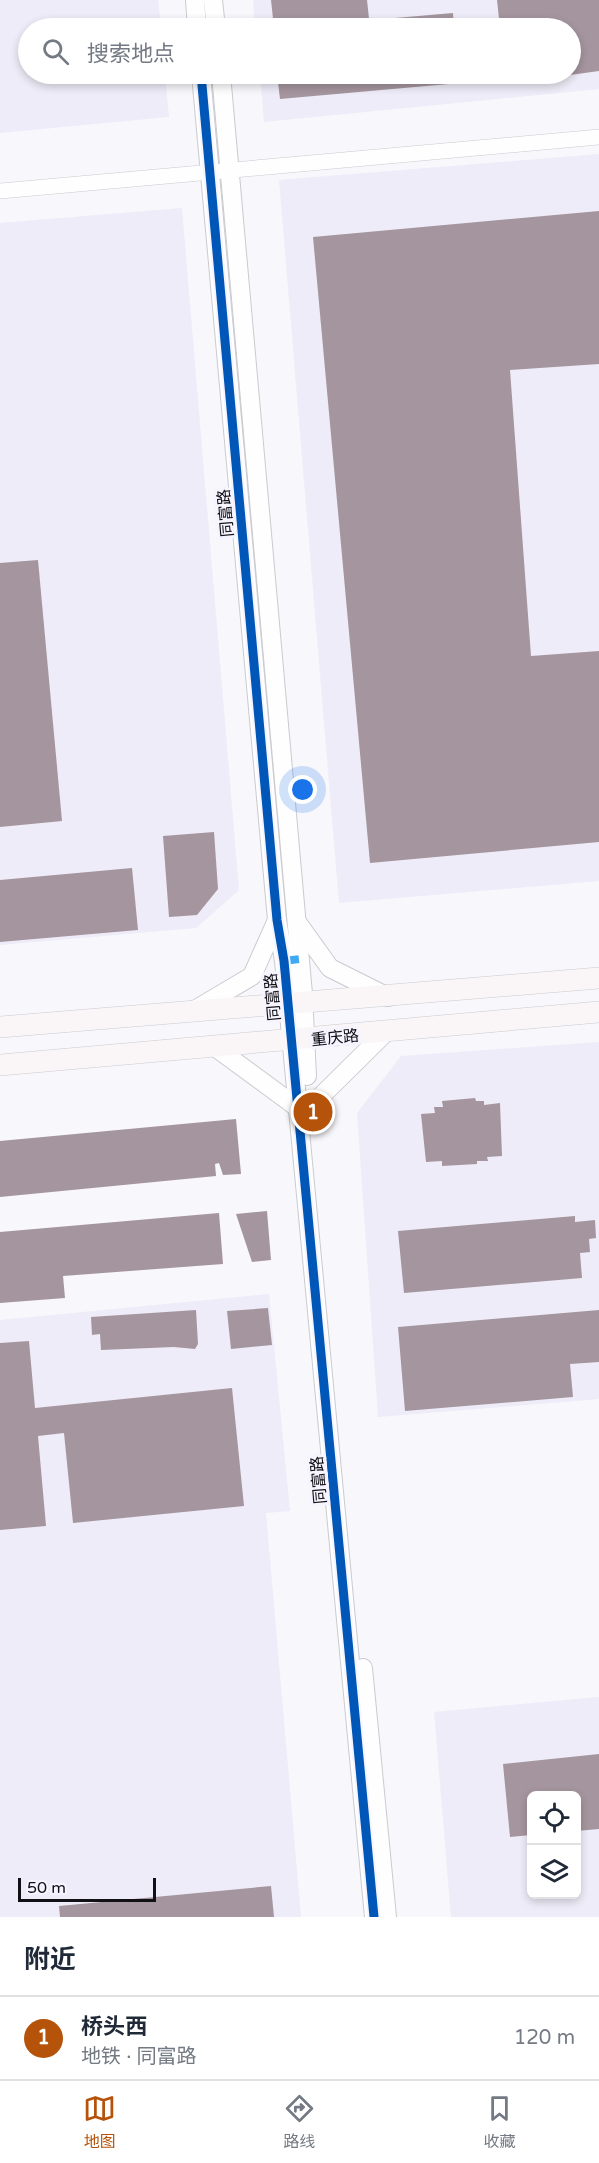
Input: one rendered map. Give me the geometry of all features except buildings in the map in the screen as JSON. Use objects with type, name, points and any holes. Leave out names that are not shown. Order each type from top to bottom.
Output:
[{"type":"main road","points":[[0,1027],[599,978]]},
{"type":"main road","name":"重庆路","points":[[0,1065],[599,1012]]},
{"type":"street","points":[[195,0],[196,18]]},
{"type":"street","points":[[213,0],[215,18]]},
{"type":"street","name":"同富路","points":[[202,84],[277,920],[295,1002]]},
{"type":"street","name":"同富路","points":[[221,84],[231,170],[296,920],[295,1002],[303,1108],[374,1917]]},
{"type":"street","points":[[0,191],[599,137]]},
{"type":"street","points":[[192,1012],[252,976],[277,920]]},
{"type":"street","points":[[296,920],[330,968],[388,997]]},
{"type":"street","points":[[215,1047],[303,1108],[387,1031]]},
{"type":"street","name":"同富路","points":[[303,1108],[387,1917]]},
{"type":"shaded area","points":[[0,0],[158,0],[160,18],[18,18],[18,84],[166,84],[169,117],[0,133]]},
{"type":"shaded area","points":[[253,0],[599,0],[599,89],[264,122],[261,84],[581,84],[581,18],[254,18]]},
{"type":"shaded area","points":[[599,154],[599,881],[339,903],[279,180]]},
{"type":"shaded area","points":[[182,208],[239,890],[196,928],[0,945],[0,223]]},
{"type":"shaded area","points":[[599,1042],[599,1399],[378,1417],[357,1113],[401,1056]]},
{"type":"shaded area","points":[[269,1294],[290,1511],[266,1513],[301,1917],[0,1917],[0,1320]]},
{"type":"shaded area","points":[[599,1697],[599,1917],[451,1917],[434,1712]]},
{"type":"marked path","points":[[284,961],[300,959]]},
{"type":"cycle path","points":[[202,84],[277,920],[284,961],[374,1917]]},
{"type":"place","name":"桥头西","points":[[313,1112]]}]
